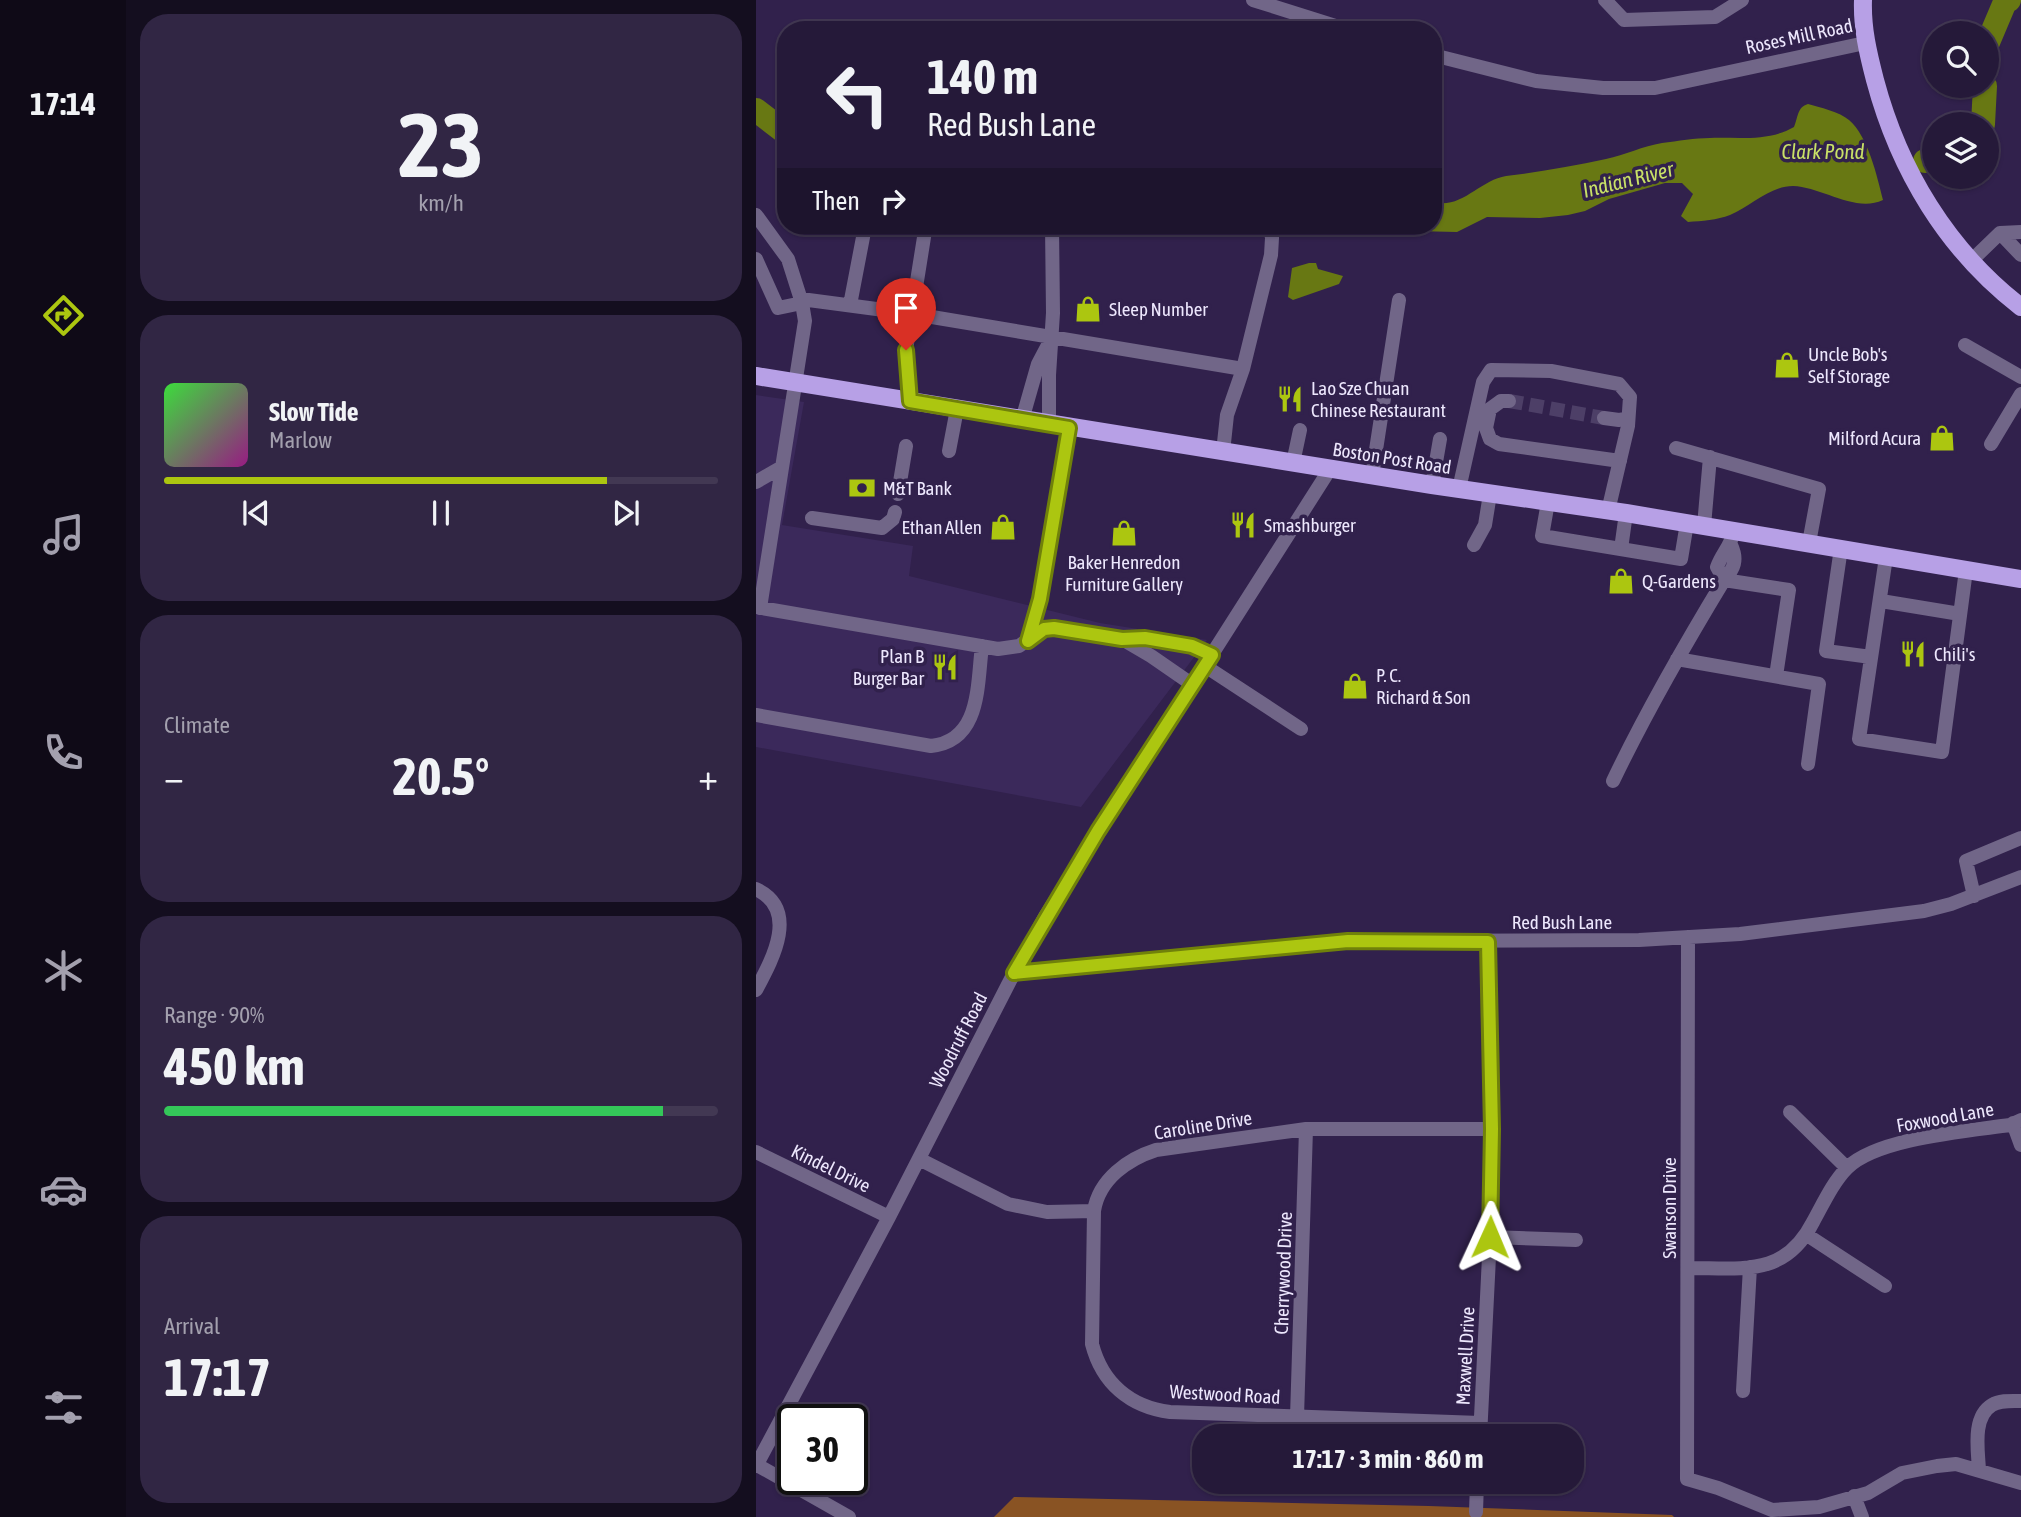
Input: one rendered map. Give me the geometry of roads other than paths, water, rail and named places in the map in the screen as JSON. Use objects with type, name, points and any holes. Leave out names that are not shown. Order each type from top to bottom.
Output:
[{"type":"main road","points":[[1863,0],[1865,43]]},
{"type":"main road","name":"Roses Mill Road","points":[[1865,43],[1881,103],[1906,167],[1931,210],[1971,261],[2021,307]]},
{"type":"main road","name":"Boston Post Road","points":[[756,376],[1372,476],[1617,512],[1695,525],[1732,538],[1810,543],[2021,579]]},
{"type":"street","points":[[1253,0],[1320,21]]},
{"type":"street","points":[[1605,0],[1624,20],[1715,17],[1742,0]]},
{"type":"street","name":"Roses Mill Road","points":[[1442,57],[1536,81],[1603,88],[1655,88],[1865,43]]},
{"type":"street","points":[[756,215],[788,259],[802,301],[805,321],[758,608],[998,649],[1028,641],[1044,629],[1054,628],[1122,639],[1145,638],[1192,646],[1208,661],[1301,729]]},
{"type":"street","points":[[1971,261],[2000,233],[2021,232]]},
{"type":"street","points":[[2000,233],[2021,255]]},
{"type":"street","points":[[850,305],[863,235]]},
{"type":"street","points":[[910,401],[906,350],[914,314],[924,235]]},
{"type":"street","points":[[1049,424],[1052,235]]},
{"type":"street","points":[[1223,452],[1227,415],[1243,369],[1271,255],[1272,235]]},
{"type":"street","points":[[756,259],[778,308],[802,301],[850,305],[1243,369]]},
{"type":"street","points":[[1372,476],[1399,300]]},
{"type":"street","points":[[1022,420],[1038,364],[1052,337]]},
{"type":"street","points":[[1965,345],[2021,377]]},
{"type":"street","points":[[1459,489],[1483,382],[1491,370],[1551,371],[1619,384],[1630,397],[1620,461],[1617,512],[1621,549]]},
{"type":"street","points":[[1991,444],[2021,394]]},
{"type":"street","points":[[1509,401],[1501,401],[1490,409],[1486,428],[1490,439],[1499,444],[1620,461]]},
{"type":"street","points":[[949,451],[957,409]]},
{"type":"street","points":[[1604,418],[1628,418]]},
{"type":"street","points":[[1028,641],[1040,599],[1069,428]]},
{"type":"street","points":[[1293,463],[1300,430]]},
{"type":"street","points":[[1432,485],[1440,439]]},
{"type":"street","points":[[898,494],[906,446]]},
{"type":"street","points":[[1676,449],[1819,488],[1810,543]]},
{"type":"street","points":[[1548,502],[1542,536],[1681,559],[1708,492],[1710,457]]},
{"type":"street","points":[[756,482],[782,467]]},
{"type":"street","name":"Woodruff Road","points":[[756,1465],[889,1217],[1014,973],[1098,831],[1330,469]]},
{"type":"street","points":[[1474,545],[1486,525],[1490,494]]},
{"type":"street","points":[[813,518],[882,528],[893,519],[895,512]]},
{"type":"street","points":[[1724,580],[1717,567],[1732,538]]},
{"type":"street","points":[[1841,548],[1826,651],[1871,657]]},
{"type":"street","points":[[1886,557],[1859,738],[1942,752],[1966,570]]},
{"type":"street","points":[[1613,782],[1677,659],[1724,580]]},
{"type":"street","points":[[1724,580],[1790,590],[1776,677]]},
{"type":"street","points":[[1881,601],[1960,614]]},
{"type":"street","points":[[1122,639],[1192,685]]},
{"type":"street","points":[[756,715],[931,746],[946,744],[956,738],[971,719],[982,646]]},
{"type":"street","points":[[1677,659],[1819,684],[1808,764]]},
{"type":"street","points":[[1974,896],[1966,861],[2021,838]]},
{"type":"street","name":"Red Bush Lane","points":[[1014,973],[1348,941],[1639,940],[1740,934],[1903,914],[1951,904],[2021,877]]},
{"type":"street","points":[[756,889],[773,902],[779,916],[780,931],[776,951],[756,990]]},
{"type":"street","name":"Swanson Drive","points":[[1688,937],[1687,1479],[1718,1488],[1772,1510],[1819,1507],[1854,1496]]},
{"type":"street","name":"Maxwell Drive","points":[[1480,1424],[1490,1237],[1492,1129],[1488,942]]},
{"type":"street","points":[[1790,1112],[1847,1168]]},
{"type":"street","name":"Foxwood Lane","points":[[1689,1268],[1768,1265],[1786,1257],[1807,1235],[1825,1199],[1847,1168],[1872,1154],[1908,1141],[2017,1122],[2021,1145]]},
{"type":"street","name":"Caroline Drive","points":[[1094,1211],[1099,1196],[1111,1177],[1129,1161],[1156,1150],[1306,1129],[1492,1129]]},
{"type":"street","name":"Cherrywood Drive","points":[[1297,1417],[1306,1129]]},
{"type":"street","name":"Kindel Drive","points":[[756,1153],[889,1217]]},
{"type":"street","points":[[919,1159],[1008,1204],[1047,1212],[1094,1211]]},
{"type":"street","name":"Westwood Road","points":[[1094,1211],[1092,1344],[1101,1368],[1117,1389],[1138,1404],[1159,1410],[1396,1424]]},
{"type":"street","points":[[1807,1235],[1885,1286]]},
{"type":"street","points":[[1490,1237],[1576,1240]]},
{"type":"street","points":[[1743,1391],[1750,1266]]},
{"type":"street","points":[[1979,1470],[1978,1434],[1985,1412],[1994,1403],[2021,1401]]},
{"type":"street","points":[[1863,1517],[1854,1496],[1868,1493],[1902,1473],[1956,1464],[2021,1483]]},
{"type":"street","points":[[756,1465],[849,1517]]},
{"type":"street","points":[[1476,1512],[1477,1494]]},
{"type":"water","name":"Clark Pond","points":[[1804,105],[1829,110],[1849,120],[1856,127],[1871,157],[1883,200],[1872,203],[1850,202],[1793,186],[1776,189],[1730,215],[1688,222],[1681,216],[1693,194],[1682,183],[1665,183],[1609,199],[1585,211],[1568,215],[1540,218],[1487,217],[1457,232],[1442,232],[1442,203],[1453,202],[1497,179],[1606,159],[1662,143],[1698,138],[1753,138],[1774,135],[1794,127]]},
{"type":"water","points":[[1316,263],[1318,269],[1343,276],[1339,284],[1293,300],[1288,297],[1292,268]]},
{"type":"waterway","name":"Indian River","points":[[1997,21],[2005,2],[2009,0]]},
{"type":"waterway","name":"Indian River","points":[[1984,98],[1984,112]]},
{"type":"waterway","name":"Indian River","points":[[756,110],[777,126]]},
{"type":"tunnel","points":[[1509,401],[1604,418]]},
{"type":"place","name":"Sleep Number","points":[[1088,309]]},
{"type":"place","name":"Uncle Bob's Self Storage","points":[[1787,365]]},
{"type":"place","name":"Lao Sze Chuan Chinese Restaurant","points":[[1290,399]]},
{"type":"place","name":"Milford Acura","points":[[1942,438]]},
{"type":"place","name":"M&T Bank","points":[[862,488]]},
{"type":"place","name":"Smashburger","points":[[1243,525]]},
{"type":"place","name":"Ethan Allen","points":[[1003,527]]},
{"type":"place","name":"Baker Henredon Furniture Gallery","points":[[1124,533]]},
{"type":"place","name":"Q-Gardens","points":[[1621,581]]},
{"type":"place","name":"Chili's","points":[[1913,654]]},
{"type":"place","name":"Plan B Burger Bar","points":[[945,667]]},
{"type":"place","name":"P. C. Richard & Son","points":[[1355,686]]}]
